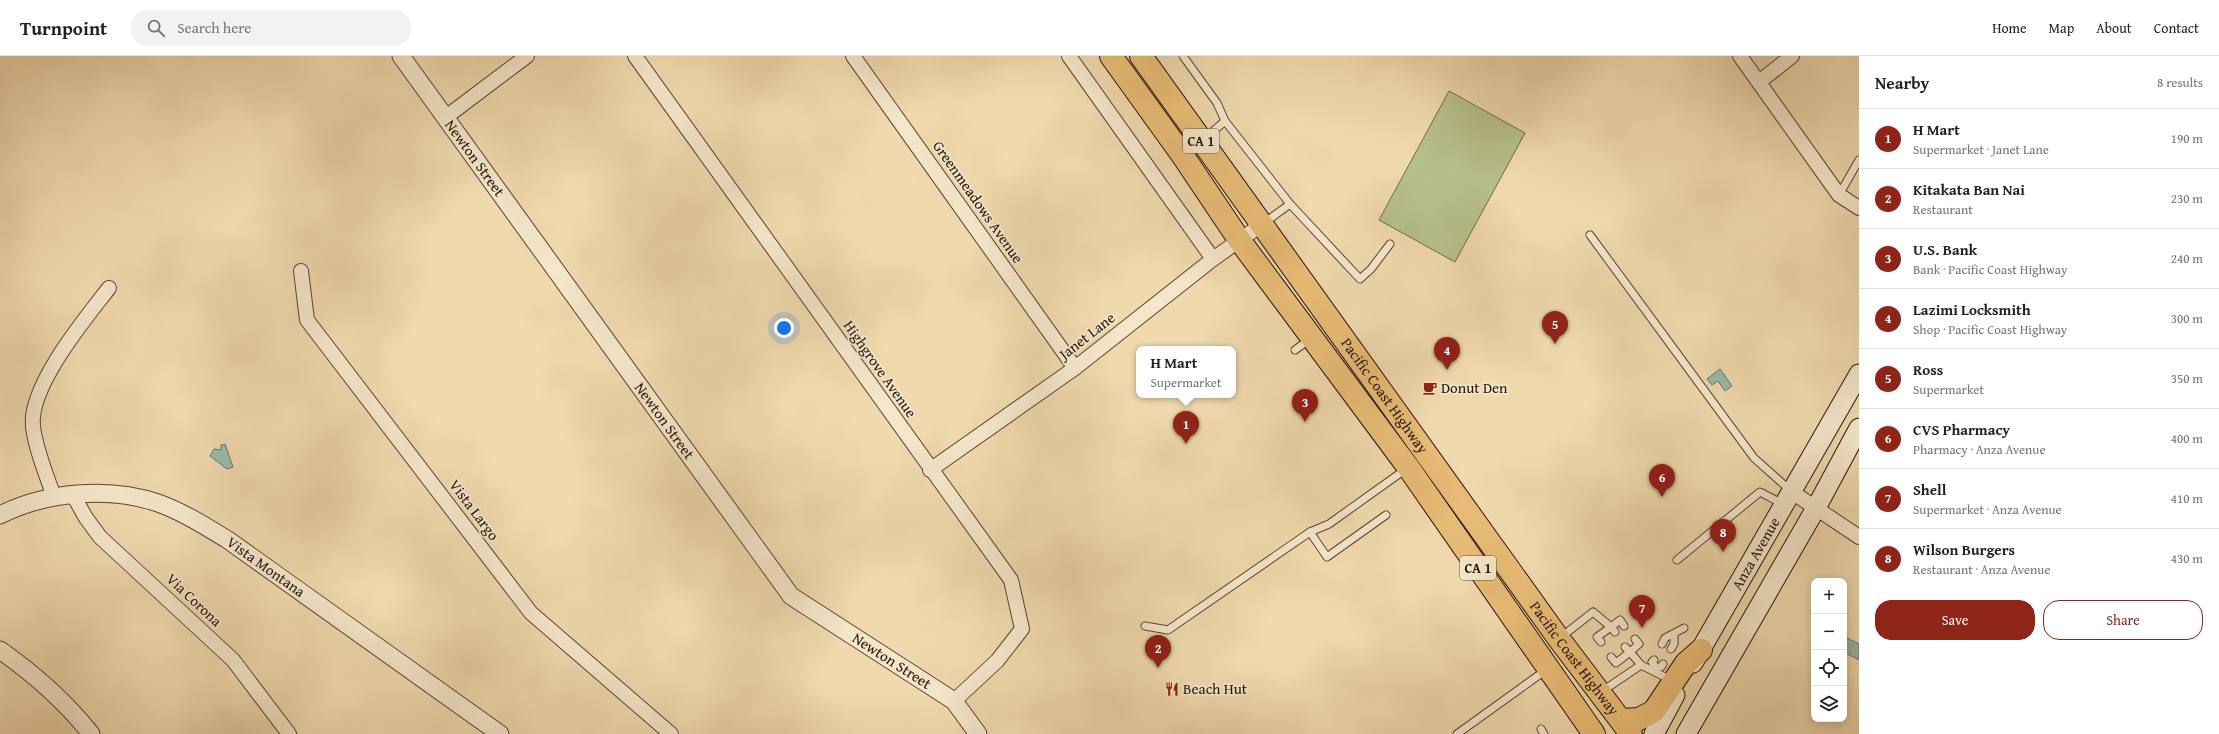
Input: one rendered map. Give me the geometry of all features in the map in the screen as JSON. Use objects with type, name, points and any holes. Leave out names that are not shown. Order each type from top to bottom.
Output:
[{"type":"highway","name":"Pacific Coast Highway","points":[[1111,56],[1183,156],[1240,241],[1303,344],[1408,467],[1594,734]]},
{"type":"highway","name":"Pacific Coast Highway","points":[[1141,56],[1559,639],[1626,727]]},
{"type":"highway","points":[[1408,467],[1427,453]]},
{"type":"highway","points":[[1626,727],[1654,711],[1668,673],[1686,663],[1701,650]]},
{"type":"main road","name":"Anza Avenue","points":[[1654,734],[1859,375]]},
{"type":"main road","name":"Anza Avenue","points":[[1686,734],[1816,508],[1859,428]]},
{"type":"street","name":"Newton Street","points":[[401,56],[791,596],[954,701],[978,734]]},
{"type":"street","points":[[446,117],[527,56]]},
{"type":"street","name":"Highgrove Avenue","points":[[635,56],[930,470],[1011,580],[1022,629],[997,661],[954,701]]},
{"type":"street","name":"Greenmeadows Avenue","points":[[853,56],[1075,368]]},
{"type":"street","points":[[1069,56],[1213,259]]},
{"type":"street","points":[[1740,56],[1839,195],[1859,208]]},
{"type":"street","points":[[1759,82],[1792,56]]},
{"type":"street","name":"Janet Lane","points":[[930,470],[1075,368],[1213,259],[1262,225]]},
{"type":"street","name":"Vista Largo","points":[[301,272],[307,320],[531,613],[671,734]]},
{"type":"street","points":[[54,496],[37,444],[33,426],[34,408],[37,395],[75,333],[109,288]]},
{"type":"street","name":"Vista Montana","points":[[0,515],[14,508],[54,496],[73,495],[124,495],[156,503],[184,514],[206,526],[500,734]]},
{"type":"street","name":"Via Corona","points":[[73,495],[86,518],[100,537],[233,660],[289,734]]},
{"type":"street","points":[[1788,498],[1816,508],[1859,537]]},
{"type":"street","points":[[0,650],[33,673],[81,721],[90,734]]},
{"type":"lane","points":[[1183,56],[1217,103],[1225,120],[1290,204],[1360,279],[1371,269],[1390,244]]},
{"type":"lane","points":[[1201,141],[1225,120]]},
{"type":"lane","points":[[1839,195],[1859,160]]},
{"type":"lane","points":[[1262,225],[1290,204]]},
{"type":"lane","points":[[1590,236],[1754,458],[1788,498]]},
{"type":"lane","points":[[1145,626],[1168,630],[1310,532],[1329,524],[1408,467]]},
{"type":"lane","points":[[1677,560],[1760,492],[1788,498]]},
{"type":"lane","points":[[1310,532],[1327,557],[1386,515]]},
{"type":"lane","points":[[1559,639],[1593,612],[1613,630]]},
{"type":"lane","points":[[1601,642],[1597,636],[1613,630],[1620,620],[1624,626]]},
{"type":"lane","points":[[1662,644],[1665,638],[1684,628]]},
{"type":"lane","points":[[1671,649],[1674,644],[1674,634]]},
{"type":"lane","points":[[1612,657],[1616,663],[1627,649],[1639,644],[1635,640]]},
{"type":"lane","points":[[1627,649],[1641,665],[1668,673]]},
{"type":"lane","points":[[1654,660],[1652,662],[1654,669]]},
{"type":"lane","points":[[1600,693],[1641,665]]},
{"type":"lane","points":[[1654,669],[1661,667],[1668,673]]},
{"type":"lane","points":[[1458,734],[1548,669]]},
{"type":"green space","points":[[1449,91],[1525,133],[1455,262],[1379,220]]},
{"type":"shaded area","points":[[1720,369],[1732,386],[1725,391],[1718,381],[1712,385],[1707,379]]},
{"type":"shaded area","points":[[225,444],[233,467],[227,469],[210,456],[214,449],[221,450],[221,445]]},
{"type":"shaded area","points":[[1847,638],[1859,644],[1859,660],[1847,654]]},
{"type":"place","name":"Ross","points":[[1555,344]]},
{"type":"place","name":"Lazimi Locksmith","points":[[1447,370]]},
{"type":"place","name":"Donut Den","points":[[1430,388]]},
{"type":"place","name":"U.S. Bank","points":[[1305,422]]},
{"type":"place","name":"H Mart","points":[[1186,444]]},
{"type":"place","name":"CVS Pharmacy","points":[[1662,497]]},
{"type":"place","name":"Wilson Burgers","points":[[1723,552]]},
{"type":"place","name":"Shell","points":[[1642,628]]},
{"type":"place","name":"Kitakata Ban Nai","points":[[1158,668]]},
{"type":"place","name":"Beach Hut","points":[[1172,689]]}]
